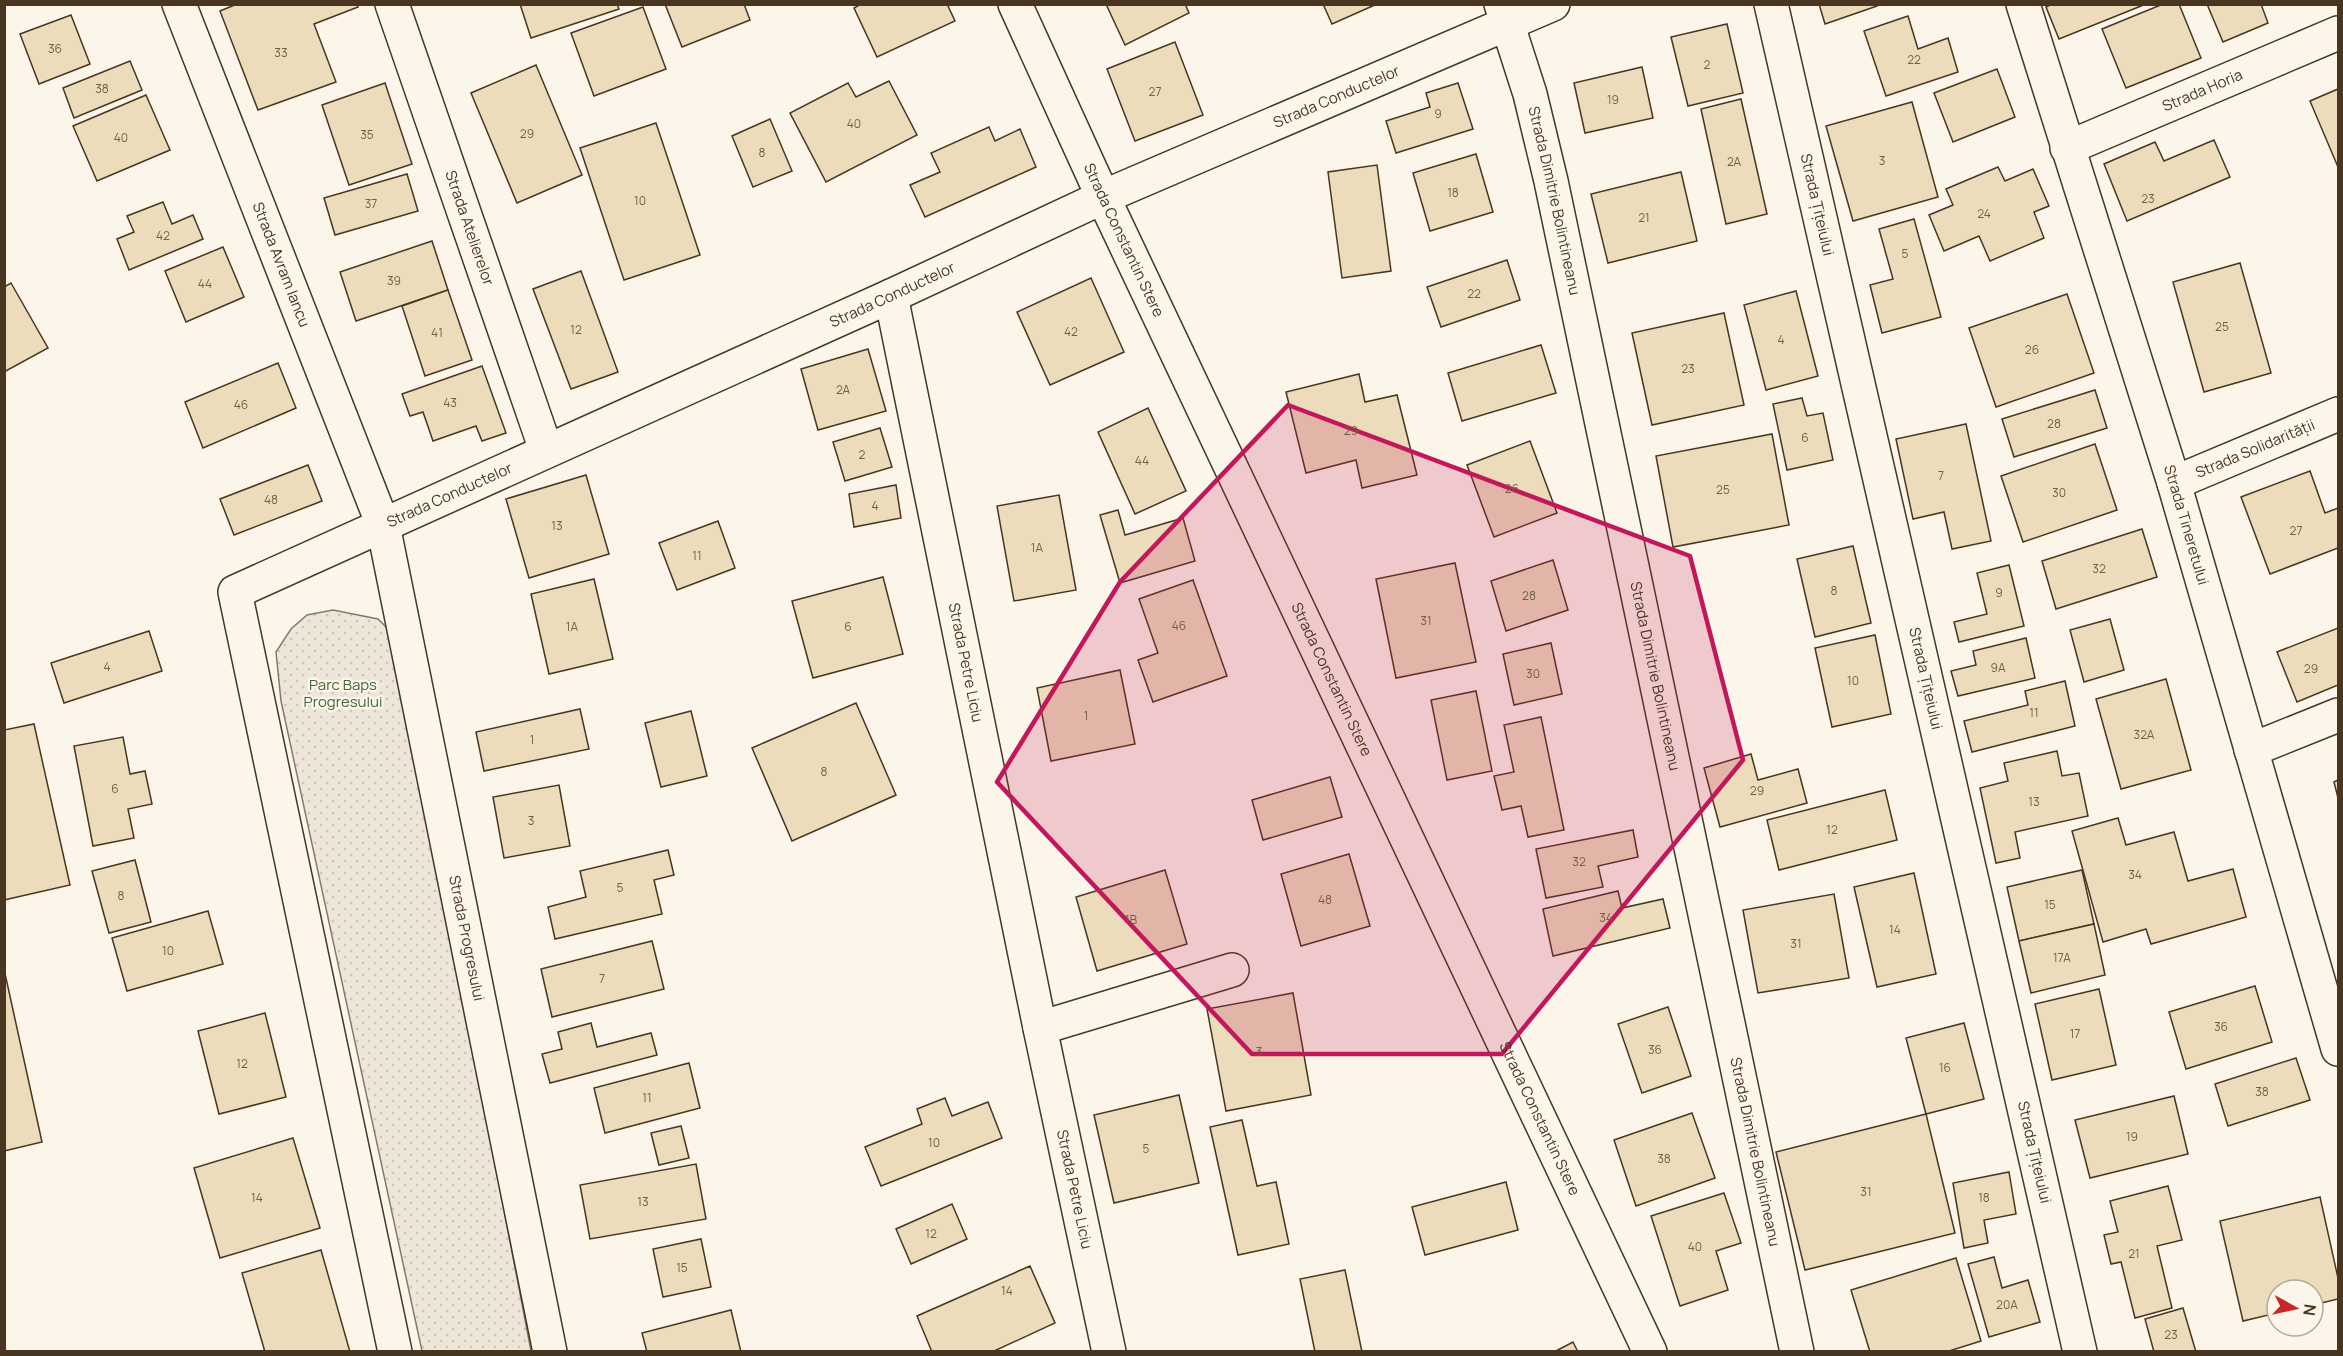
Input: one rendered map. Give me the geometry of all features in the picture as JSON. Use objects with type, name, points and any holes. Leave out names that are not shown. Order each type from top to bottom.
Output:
[{"type":"street","name":"Strada Avram Iancu","points":[[178,4],[383,525]]},
{"type":"street","name":"Strada Atelierelor","points":[[392,4],[546,450]]},
{"type":"street","name":"Strada Constantin Stere","points":[[1015,4],[1103,197],[1650,1352]]},
{"type":"street","name":"Strada Conductelor","points":[[395,1352],[235,592],[891,296],[1504,14],[1553,4]]},
{"type":"street","name":"Strada Țițeiului","points":[[1771,4],[2080,1352]]},
{"type":"street","name":"Strada Tineretului","points":[[2023,4],[2174,483],[2338,1049]]},
{"type":"street","name":"Strada Dimitrie Bolintineanu","points":[[1504,14],[1530,94],[1551,181],[1797,1352]]},
{"type":"street","name":"Strada Horia","points":[[2067,148],[2338,33]]},
{"type":"street","name":"Strada Petre Liciu","points":[[891,296],[1040,1028],[1109,1352]]},
{"type":"street","name":"Strada Solidarității","points":[[2174,483],[2338,414]]},
{"type":"street","name":"Strada Progresului","points":[[383,525],[550,1352]]},
{"type":"street","points":[[2251,750],[2338,715]]},
{"type":"street","points":[[1040,1028],[1232,970]]},
{"type":"highlighted area","points":[[1288,405],[1690,556],[1743,760],[1502,1054],[1252,1054],[997,782],[1120,582]]},
{"type":"green space","name":"Parc Baps Progresului","points":[[333,610],[378,619],[394,635],[531,1351],[422,1351],[281,701],[276,652],[291,629],[307,615]]},
{"type":"building","points":[[237,4],[357,4],[358,7],[314,24],[336,82],[258,110],[220,11]]},
{"type":"building","points":[[520,4],[617,4],[619,9],[531,38]]},
{"type":"building","points":[[665,4],[744,4],[750,20],[682,47]]},
{"type":"building","points":[[861,4],[947,4],[955,21],[877,57],[854,8]]},
{"type":"building","points":[[1106,4],[1185,4],[1189,13],[1125,45]]},
{"type":"building","points":[[1323,4],[1377,4],[1332,24]]},
{"type":"building","points":[[1819,4],[1876,4],[1877,6],[1825,24]]},
{"type":"building","points":[[2052,4],[2146,4],[2059,39],[2046,7]]},
{"type":"building","points":[[2163,4],[2179,4],[2201,58],[2126,88],[2102,29]]},
{"type":"building","points":[[2207,4],[2261,4],[2268,23],[2223,42]]},
{"type":"building","points":[[643,7],[666,69],[594,96],[571,33]]},
{"type":"building","points":[[71,15],[90,64],[39,84],[20,34]]},
{"type":"building","points":[[1908,16],[1918,49],[1948,38],[1958,72],[1886,96],[1864,31]]},
{"type":"building","points":[[1727,24],[1743,93],[1688,106],[1671,37]]},
{"type":"building","points":[[1175,42],[1203,115],[1135,141],[1107,69]]},
{"type":"building","points":[[130,61],[142,90],[74,118],[63,88]]},
{"type":"building","points":[[536,65],[582,175],[517,203],[471,93]]},
{"type":"building","points":[[1642,67],[1653,118],[1585,133],[1574,83]]},
{"type":"building","points":[[1997,69],[2015,117],[1953,142],[1934,93]]},
{"type":"building","points":[[889,81],[917,135],[826,182],[790,113],[848,83],[856,97]]},
{"type":"building","points":[[385,83],[412,164],[349,185],[322,105]]},
{"type":"building","points":[[1458,83],[1473,129],[1396,153],[1386,121],[1430,107],[1426,93]]},
{"type":"building","points":[[2338,89],[2338,167],[2310,101]]},
{"type":"building","points":[[146,95],[170,150],[97,181],[73,126]]},
{"type":"building","points":[[1741,99],[1767,214],[1726,224],[1701,109]]},
{"type":"building","points":[[1912,102],[1938,197],[1853,221],[1826,126]]},
{"type":"building","points":[[770,119],[792,171],[753,187],[732,136]]},
{"type":"building","points":[[656,123],[700,255],[624,280],[580,148]]},
{"type":"building","points":[[989,127],[995,141],[1020,129],[1036,167],[925,217],[910,185],[940,172],[931,153]]},
{"type":"building","points":[[2214,140],[2230,177],[2127,221],[2104,164],[2155,142],[2164,161]]},
{"type":"building","points":[[1476,154],[1493,212],[1430,231],[1413,173]]},
{"type":"building","points":[[1377,165],[1391,271],[1342,278],[1328,172]]},
{"type":"building","points":[[1998,167],[2005,181],[2033,169],[2049,206],[2034,212],[2044,238],[1990,261],[1979,236],[1944,251],[1929,215],[1953,205],[1946,189]]},
{"type":"building","points":[[1681,172],[1697,241],[1608,263],[1591,194]]},
{"type":"building","points":[[407,174],[418,211],[335,235],[324,198]]},
{"type":"building","points":[[163,202],[172,224],[193,215],[203,239],[129,270],[117,239],[134,232],[127,216]]},
{"type":"building","points":[[1914,219],[1941,317],[1882,333],[1870,285],[1893,279],[1879,229]]},
{"type":"building","points":[[432,241],[448,290],[356,321],[340,272]]},
{"type":"building","points":[[223,247],[244,297],[186,322],[165,271]]},
{"type":"building","points":[[1507,260],[1520,300],[1441,327],[1427,287]]},
{"type":"building","points":[[2240,263],[2271,373],[2204,392],[2173,282]]},
{"type":"building","points":[[581,271],[618,372],[571,389],[533,289]]},
{"type":"building","points":[[1091,278],[1124,352],[1050,385],[1017,312]]},
{"type":"building","points":[[11,283],[48,348],[4,372],[4,287]]},
{"type":"building","points":[[448,290],[472,360],[425,376],[402,306]]},
{"type":"building","points":[[1796,291],[1818,376],[1766,390],[1744,305]]},
{"type":"building","points":[[2067,294],[2094,373],[1996,407],[1969,328]]},
{"type":"building","points":[[1724,313],[1744,405],[1652,425],[1632,333]]},
{"type":"building","points":[[1541,345],[1556,393],[1462,421],[1448,373]]},
{"type":"building","points":[[868,349],[886,411],[818,430],[801,369]]},
{"type":"building","points":[[278,363],[296,408],[203,448],[185,402]]},
{"type":"building","points":[[482,366],[506,433],[482,441],[476,426],[433,441],[423,412],[410,416],[402,394]]},
{"type":"building","points":[[1359,374],[1365,402],[1397,395],[1417,475],[1362,488],[1356,460],[1306,473],[1286,392]]},
{"type":"building","points":[[2095,390],[2107,428],[2014,457],[2002,419]]},
{"type":"building","points":[[1802,398],[1807,416],[1823,413],[1833,460],[1787,470],[1773,404]]},
{"type":"building","points":[[1148,408],[1186,491],[1135,514],[1098,432]]},
{"type":"building","points":[[1966,424],[1991,541],[1952,549],[1944,512],[1913,519],[1896,439]]},
{"type":"building","points":[[880,428],[892,467],[845,481],[833,442]]},
{"type":"building","points":[[1772,434],[1789,525],[1673,547],[1656,456]]},
{"type":"building","points":[[1530,441],[1557,513],[1494,537],[1467,465]]},
{"type":"building","points":[[2095,444],[2117,510],[2023,542],[2001,476]]},
{"type":"building","points":[[308,465],[322,501],[234,535],[220,499]]},
{"type":"building","points":[[2310,471],[2325,513],[2338,508],[2338,548],[2270,574],[2241,497]]},
{"type":"building","points":[[586,475],[609,554],[529,578],[506,499]]},
{"type":"building","points":[[896,485],[901,518],[854,527],[849,494]]},
{"type":"building","points":[[1059,495],[1076,590],[1014,601],[997,506]]},
{"type":"building","points":[[1118,510],[1125,535],[1183,518],[1195,561],[1120,583],[1100,515]]},
{"type":"building","points":[[718,521],[735,568],[677,590],[659,543]]},
{"type":"building","points":[[2142,529],[2157,577],[2056,609],[2042,561]]},
{"type":"building","points":[[1853,546],[1871,623],[1815,637],[1797,559]]},
{"type":"building","points":[[1553,560],[1568,610],[1506,631],[1491,581]]},
{"type":"building","points":[[1455,563],[1476,662],[1396,678],[1376,579]]},
{"type":"building","points":[[2009,565],[2024,626],[1959,642],[1954,622],[1987,614],[1977,573]]},
{"type":"building","points":[[883,577],[903,654],[813,678],[792,601]]},
{"type":"building","points":[[594,579],[613,659],[549,674],[531,594]]},
{"type":"building","points":[[1193,580],[1227,676],[1153,702],[1138,660],[1158,653],[1139,599]]},
{"type":"building","points":[[2110,619],[2124,670],[2084,682],[2070,630]]},
{"type":"building","points":[[2338,628],[2338,685],[2297,702],[2277,652]]},
{"type":"building","points":[[149,631],[162,671],[64,703],[51,663]]},
{"type":"building","points":[[1875,635],[1891,714],[1832,727],[1815,648]]},
{"type":"building","points":[[2026,638],[2035,678],[1958,696],[1951,671],[1976,665],[1973,651]]},
{"type":"building","points":[[1551,643],[1562,694],[1514,705],[1503,654]]},
{"type":"building","points":[[1120,670],[1135,744],[1051,761],[1037,688]]},
{"type":"building","points":[[2166,679],[2191,770],[2121,789],[2096,699]]},
{"type":"building","points":[[2065,681],[2075,726],[1972,752],[1964,721],[2028,705],[2025,691]]},
{"type":"building","points":[[1476,691],[1492,771],[1447,780],[1431,700]]},
{"type":"building","points":[[856,703],[896,795],[792,841],[752,748]]},
{"type":"building","points":[[580,709],[589,749],[484,771],[476,732]]},
{"type":"building","points":[[691,711],[707,776],[661,787],[645,723]]},
{"type":"building","points":[[1541,717],[1564,830],[1528,837],[1521,806],[1502,810],[1494,776],[1514,772],[1504,725]]},
{"type":"building","points":[[34,724],[70,885],[4,900],[4,730]]},
{"type":"building","points":[[123,737],[130,774],[145,771],[152,804],[128,809],[134,838],[93,846],[74,746]]},
{"type":"building","points":[[2057,751],[2062,776],[2079,773],[2088,816],[2015,832],[2020,858],[1996,863],[1980,788],[2008,781],[2004,763]]},
{"type":"building","points":[[1751,754],[1758,780],[1798,769],[1807,803],[1720,827],[1704,768]]},
{"type":"building","points":[[1330,777],[1342,817],[1263,840],[1252,800]]},
{"type":"building","points":[[2338,780],[2338,798],[2334,782]]},
{"type":"building","points":[[559,785],[570,846],[504,858],[493,797]]},
{"type":"building","points":[[1885,790],[1897,840],[1779,870],[1767,820]]},
{"type":"building","points":[[2118,818],[2126,845],[2174,832],[2188,881],[2233,869],[2246,917],[2151,944],[2146,929],[2103,942],[2072,831]]},
{"type":"building","points":[[1633,830],[1638,857],[1598,866],[1603,887],[1546,898],[1536,849]]},
{"type":"building","points":[[668,850],[674,875],[654,880],[662,914],[555,939],[548,907],[586,897],[580,871]]},
{"type":"building","points":[[1349,854],[1370,926],[1301,946],[1281,874]]},
{"type":"building","points":[[135,860],[151,922],[109,933],[92,871]]},
{"type":"building","points":[[1165,870],[1187,944],[1097,971],[1076,897]]},
{"type":"building","points":[[2082,870],[2094,924],[2019,941],[2007,887]]},
{"type":"building","points":[[1914,873],[1936,974],[1877,987],[1854,887]]},
{"type":"building","points":[[1618,891],[1622,908],[1663,899],[1670,928],[1553,956],[1543,909]]},
{"type":"building","points":[[1834,894],[1849,978],[1758,993],[1743,910]]},
{"type":"building","points":[[208,911],[223,964],[127,991],[112,938]]},
{"type":"building","points":[[2094,924],[2105,975],[2031,993],[2019,941]]},
{"type":"building","points":[[652,941],[664,989],[552,1017],[541,969]]},
{"type":"building","points":[[4,969],[42,1142],[4,1151]]},
{"type":"building","points":[[2255,986],[2272,1042],[2186,1069],[2169,1012]]},
{"type":"building","points":[[2099,989],[2116,1065],[2052,1080],[2035,1004]]},
{"type":"building","points":[[1293,993],[1311,1095],[1226,1111],[1207,1009]]},
{"type":"building","points":[[1668,1007],[1691,1076],[1642,1093],[1618,1024]]},
{"type":"building","points":[[265,1013],[286,1097],[219,1114],[198,1031]]},
{"type":"building","points":[[591,1023],[597,1047],[651,1033],[657,1055],[550,1083],[542,1054],[562,1049],[558,1032]]},
{"type":"building","points":[[1964,1023],[1984,1099],[1926,1114],[1906,1038]]},
{"type":"building","points":[[2296,1058],[2310,1100],[2228,1126],[2215,1084]]},
{"type":"building","points":[[689,1063],[700,1108],[605,1133],[594,1088]]},
{"type":"building","points":[[1179,1095],[1199,1183],[1114,1203],[1094,1115]]},
{"type":"building","points":[[2174,1096],[2188,1154],[2090,1178],[2075,1120]]},
{"type":"building","points":[[945,1098],[952,1116],[988,1102],[1002,1138],[881,1186],[865,1147],[922,1124],[917,1109]]},
{"type":"building","points":[[1692,1113],[1715,1178],[1636,1206],[1614,1140]]},
{"type":"building","points":[[1926,1114],[1955,1233],[1805,1270],[1776,1152]]},
{"type":"building","points":[[1242,1120],[1257,1186],[1276,1182],[1289,1244],[1238,1255],[1210,1127]]},
{"type":"building","points":[[681,1126],[689,1158],[659,1165],[651,1133]]},
{"type":"building","points":[[293,1138],[320,1228],[220,1258],[194,1168]]},
{"type":"building","points":[[696,1164],[706,1219],[590,1239],[580,1185]]},
{"type":"building","points":[[2009,1172],[2016,1214],[1984,1220],[1988,1243],[1964,1248],[1953,1183]]},
{"type":"building","points":[[1506,1182],[1518,1230],[1425,1255],[1412,1207]]},
{"type":"building","points":[[2168,1186],[2182,1240],[2157,1246],[2172,1308],[2135,1318],[2121,1262],[2111,1264],[2104,1235],[2118,1232],[2110,1201]]},
{"type":"building","points":[[1724,1193],[1741,1243],[1716,1251],[1728,1290],[1680,1306],[1651,1216]]},
{"type":"building","points":[[2320,1197],[2338,1278],[2338,1299],[2325,1302],[2325,1278],[2265,1278],[2265,1316],[2243,1321],[2220,1221]]},
{"type":"building","points":[[952,1204],[967,1239],[911,1264],[896,1229]]},
{"type":"building","points":[[701,1239],[711,1287],[663,1297],[653,1249]]},
{"type":"building","points":[[321,1250],[350,1352],[265,1352],[242,1273]]},
{"type":"building","points":[[1994,1257],[2002,1288],[2028,1280],[2040,1322],[1989,1337],[1968,1264]]},
{"type":"building","points":[[1956,1258],[1981,1341],[1946,1352],[1870,1352],[1851,1290]]},
{"type":"building","points":[[1030,1266],[1055,1323],[992,1352],[932,1352],[917,1316]]},
{"type":"building","points":[[1345,1270],[1362,1352],[1315,1352],[1300,1279]]},
{"type":"building","points":[[2183,1308],[2196,1352],[2154,1352],[2145,1319]]},
{"type":"building","points":[[731,1310],[741,1352],[647,1352],[642,1333]]},
{"type":"building","points":[[1573,1342],[1578,1352],[1554,1352]]}]
